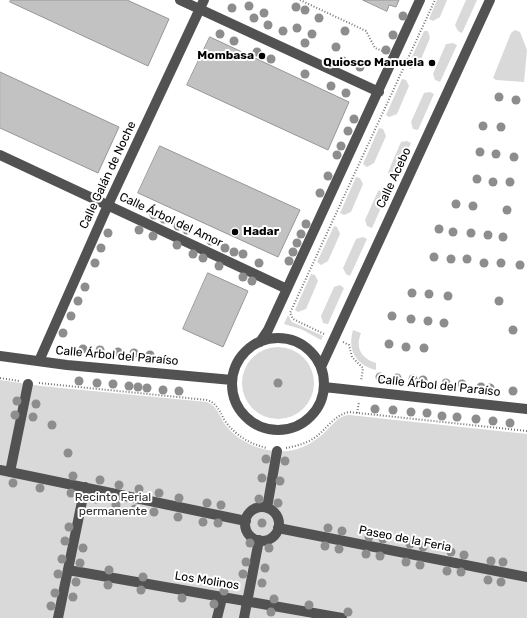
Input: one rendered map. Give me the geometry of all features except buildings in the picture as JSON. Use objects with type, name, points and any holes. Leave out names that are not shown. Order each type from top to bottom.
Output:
[{"type":"street","points":[[180,0],[202,4],[379,92]]},
{"type":"street","points":[[260,342],[268,330],[379,92],[420,0]]},
{"type":"street","name":"Calle Acebo","points":[[321,366],[490,0]]},
{"type":"street","name":"Calle Galán de Noche","points":[[39,362],[108,204],[202,4]]},
{"type":"street","name":"Calle Árbol del Amor","points":[[0,155],[108,204],[287,289]]},
{"type":"street","points":[[281,337],[296,341],[309,349],[321,366],[324,388],[319,405],[310,416],[299,425],[286,430],[272,430],[252,423],[246,419],[238,408],[232,395],[232,380],[235,366],[243,354],[260,342],[272,338],[281,337]]},
{"type":"street","name":"Calle Árbol del Paraíso","points":[[0,356],[39,362],[232,380]]},
{"type":"street","points":[[10,472],[30,383]]},
{"type":"street","name":"Calle Árbol del Paraíso","points":[[324,388],[527,409]]},
{"type":"street","points":[[267,508],[278,449]]},
{"type":"street","points":[[0,470],[246,521]]},
{"type":"street","points":[[58,618],[85,487]]},
{"type":"street","points":[[259,507],[267,508],[276,514],[279,520],[278,528],[272,537],[266,540],[259,540],[249,534],[246,521],[253,510],[259,507]]},
{"type":"street","name":"Paseo de la Feria","points":[[278,528],[527,577]]},
{"type":"street","points":[[244,618],[259,540]]},
{"type":"street","name":"Los Molinos","points":[[68,570],[342,618]]},
{"type":"street","points":[[218,618],[222,598]]},
{"type":"path","points":[[300,0],[366,31],[375,48],[388,54]]},
{"type":"path","points":[[324,334],[293,319],[290,313],[435,0]]},
{"type":"path","points":[[349,348],[354,359],[363,368],[362,378]]},
{"type":"path","points":[[0,378],[30,383],[207,400],[217,406],[230,427],[244,440],[260,446],[278,449],[300,445],[312,439],[339,416],[349,412],[527,431]]},
{"type":"path","points":[[357,413],[359,401]]},
{"type":"green space","points":[[437,0],[447,0],[440,17],[433,21],[429,19]]},
{"type":"green space","points":[[466,0],[477,0],[462,33],[458,31],[455,25]]},
{"type":"green space","points":[[515,30],[520,32],[527,50],[524,82],[496,80],[493,78],[511,33]]},
{"type":"green space","points":[[424,31],[428,31],[430,38],[418,66],[411,69],[407,67]]},
{"type":"green space","points":[[453,43],[457,45],[440,82],[435,80],[433,74],[446,44]]},
{"type":"green space","points":[[402,79],[406,80],[409,86],[397,114],[389,117],[386,115]]},
{"type":"green space","points":[[430,92],[434,94],[418,130],[413,129],[411,122],[424,93]]},
{"type":"green space","points":[[379,128],[383,129],[386,136],[374,163],[367,167],[363,164]]},
{"type":"green space","points":[[407,141],[411,143],[395,179],[390,178],[388,172],[401,142]]},
{"type":"green space","points":[[356,177],[360,178],[363,184],[351,212],[344,215],[340,213]]},
{"type":"green space","points":[[384,189],[388,192],[372,228],[367,226],[365,220],[378,191]]},
{"type":"green space","points":[[334,226],[337,227],[340,234],[328,261],[321,265],[317,262]]},
{"type":"green space","points":[[363,237],[367,239],[350,276],[346,274],[343,268],[356,239]]},
{"type":"green space","points":[[311,274],[315,275],[318,281],[306,309],[298,312],[295,310]]},
{"type":"green space","points":[[340,285],[344,288],[328,324],[323,323],[321,316],[334,287]]},
{"type":"green space","points":[[288,315],[292,322],[323,336],[321,340],[301,329],[284,324]]},
{"type":"green space","points":[[353,330],[361,333],[359,338],[359,348],[366,358],[376,363],[376,370],[363,364],[355,356],[351,344]]},
{"type":"green space","points":[[278,347],[298,353],[308,363],[314,383],[308,403],[298,413],[278,419],[258,413],[248,403],[242,383],[248,363],[258,353]]},
{"type":"green space","name":"Recinto Ferial permanente","points":[[0,380],[41,386],[207,402],[215,408],[230,430],[244,441],[261,448],[279,451],[293,450],[311,443],[323,434],[338,419],[349,415],[527,434],[527,618],[0,618]]},
{"type":"place","name":"Mombasa","points":[[262,56]]},
{"type":"place","name":"Quiosco Manuela","points":[[432,63]]},
{"type":"place","name":"Hadar","points":[[235,232]]}]
